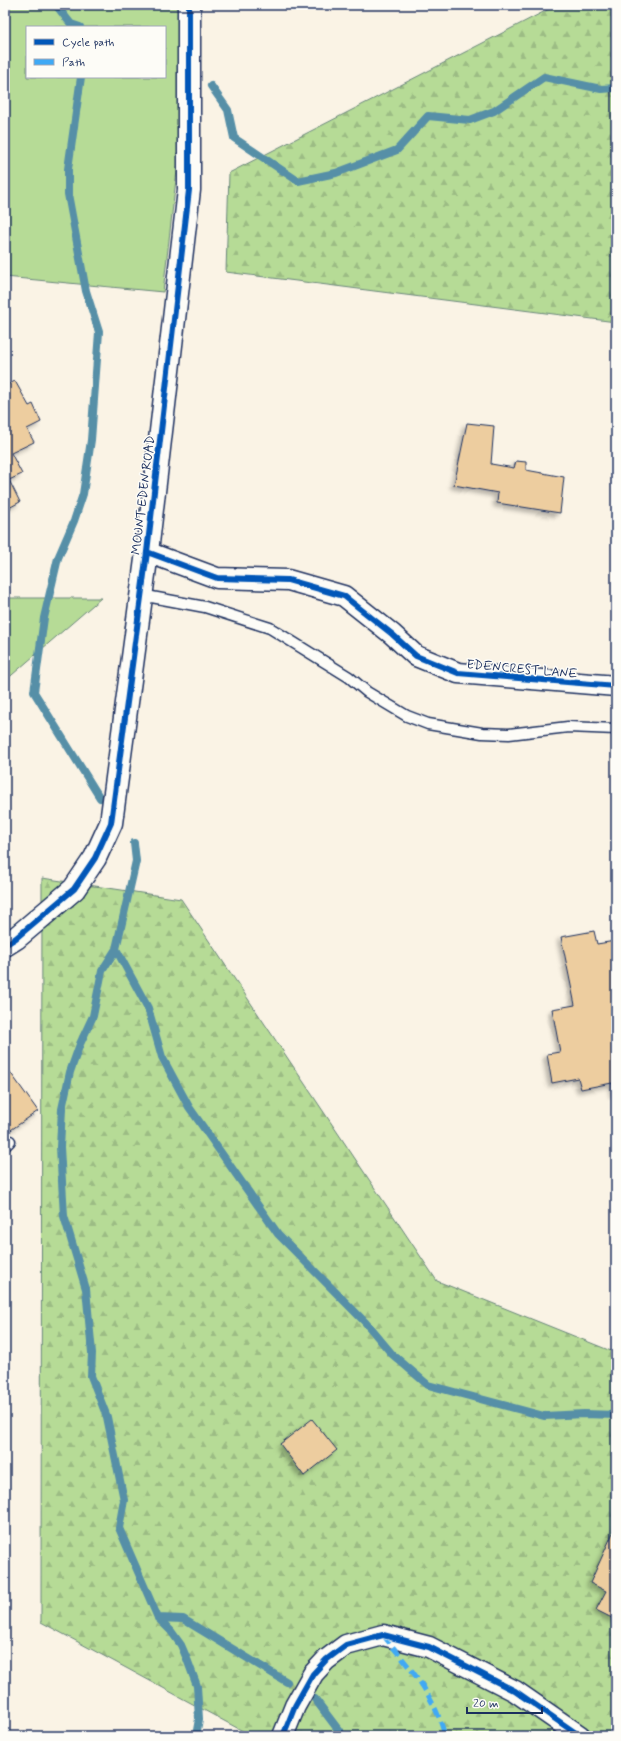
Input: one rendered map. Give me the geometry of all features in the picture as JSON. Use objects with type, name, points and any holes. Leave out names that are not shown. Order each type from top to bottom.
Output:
[{"type":"street","name":"MOUNT EDEN ROAD","points":[[5,945],[16,938],[74,888],[95,858],[111,823],[147,552],[189,190],[193,6]]},
{"type":"street","name":"EDENCREST LANE","points":[[147,552],[217,578],[288,580],[344,596],[392,634],[416,656],[458,673],[616,686]]},
{"type":"street","points":[[283,1736],[295,1706],[309,1681],[313,1674],[326,1660],[346,1645],[383,1635],[429,1646],[514,1691],[580,1736]]},
{"type":"lane","points":[[141,595],[205,607],[270,628],[349,678],[366,692],[407,716],[428,724],[482,733],[509,734],[568,727],[616,729]]},
{"type":"green space","points":[[5,5],[196,5],[163,292],[5,277]]},
{"type":"green space","points":[[557,5],[616,5],[616,322],[226,272],[229,173]]},
{"type":"green space","points":[[5,598],[101,598],[5,681]]},
{"type":"green space","points":[[42,878],[181,899],[437,1281],[616,1353],[616,1736],[252,1736],[41,1622]]},
{"type":"building","points":[[15,381],[29,406],[33,404],[41,422],[27,429],[34,442],[11,453],[22,474],[9,480],[20,502],[5,510],[5,386]]},
{"type":"building","points":[[467,423],[494,426],[491,464],[514,468],[516,461],[526,462],[526,470],[564,477],[560,513],[497,503],[498,493],[454,485]]},
{"type":"building","points":[[594,931],[597,944],[615,941],[616,944],[616,1094],[614,1094],[612,1083],[581,1089],[578,1078],[552,1083],[547,1054],[560,1052],[552,1009],[575,1005],[561,937]]},
{"type":"building","points":[[5,1065],[38,1111],[5,1134]]},
{"type":"building","points":[[312,1419],[337,1450],[304,1476],[280,1444]]},
{"type":"building","points":[[616,1526],[616,1620],[596,1610],[606,1591],[590,1583]]},
{"type":"waterway","points":[[56,5],[71,24],[77,26]]},
{"type":"waterway","points":[[211,86],[228,110],[234,138],[298,181],[336,173],[397,150],[428,116],[470,120],[494,111],[544,77],[601,89],[616,88]]},
{"type":"waterway","points":[[81,78],[68,169],[68,194],[86,291],[99,332],[91,440],[83,494],[74,521],[58,558],[44,618],[34,692],[100,798]]},
{"type":"waterway","points":[[134,843],[136,861],[116,949],[102,971],[93,1016],[80,1044],[70,1072],[62,1109],[60,1147],[64,1216],[86,1289],[92,1353],[91,1376],[107,1417],[124,1500],[119,1528],[158,1618],[171,1631],[181,1645],[197,1686],[199,1719],[196,1736]]},
{"type":"waterway","points":[[116,949],[148,1008],[162,1057],[189,1107],[278,1234],[365,1322],[392,1354],[428,1385],[544,1416],[584,1414],[616,1415]]},
{"type":"waterway","points":[[158,1618],[183,1619],[287,1682]]},
{"type":"waterway","points":[[315,1699],[343,1736]]},
{"type":"marked path","points":[[383,1635],[412,1670],[428,1694],[445,1736]]},
{"type":"cycle path","points":[[5,945],[16,938],[74,889],[95,858],[111,823],[147,552],[189,190],[189,5]]},
{"type":"cycle path","points":[[147,552],[217,578],[288,580],[344,596],[392,634],[416,656],[458,673],[616,686]]},
{"type":"cycle path","points":[[283,1736],[295,1706],[313,1674],[326,1660],[346,1645],[383,1635],[429,1647],[515,1691],[580,1736]]}]
